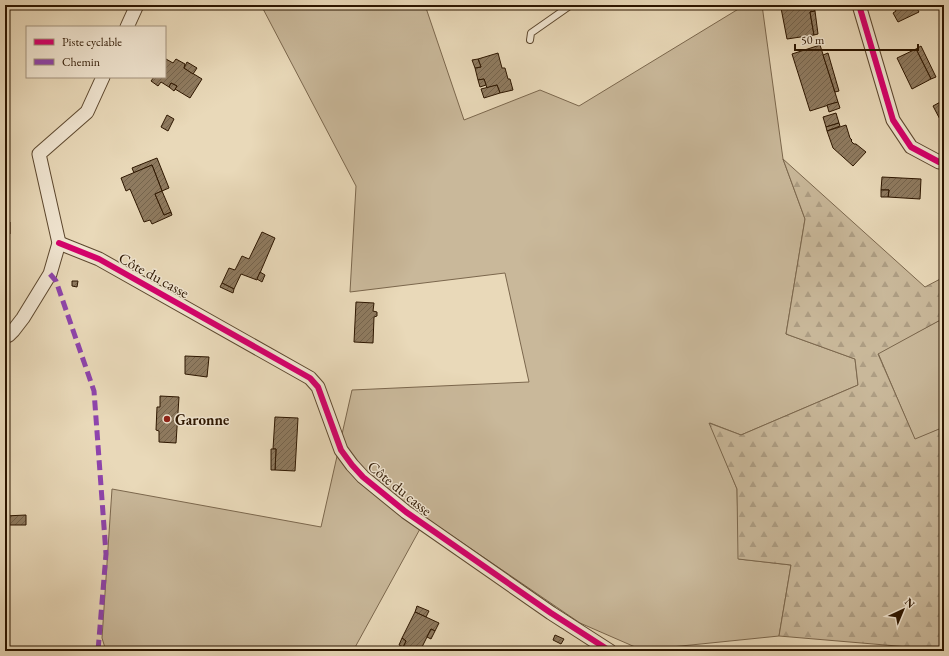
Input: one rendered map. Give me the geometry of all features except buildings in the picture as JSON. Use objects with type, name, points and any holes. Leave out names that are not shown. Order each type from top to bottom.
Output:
[{"type":"street","points":[[126,26],[137,5]]},
{"type":"street","points":[[859,5],[892,120],[911,147],[939,162],[944,162]]},
{"type":"street","points":[[5,337],[13,331],[23,318],[50,274],[59,243],[39,154],[87,112],[103,78]]},
{"type":"street","name":"Côte du casse","points":[[59,243],[99,259],[310,378],[318,387],[342,450],[352,465],[363,477],[406,512],[551,613],[610,651]]},
{"type":"lane","points":[[530,40],[531,33],[571,5]]},
{"type":"green space","points":[[261,5],[425,5],[464,120],[540,90],[579,106],[745,5],[762,5],[783,159],[805,219],[786,334],[855,359],[858,385],[741,435],[710,423],[737,489],[739,559],[791,565],[779,636],[642,650],[580,623],[426,518],[353,651],[106,651],[102,638],[112,489],[321,527],[352,390],[529,382],[505,273],[350,292],[356,186]]},
{"type":"green space","points":[[783,159],[925,287],[944,277],[944,318],[878,354],[915,439],[944,427],[944,650],[779,636],[791,565],[738,559],[737,489],[709,423],[741,435],[858,385],[855,359],[786,334],[805,219]]},
{"type":"green space","points":[[944,318],[944,427],[915,440],[878,353]]},
{"type":"marked path","points":[[50,274],[56,281],[94,391],[106,554],[98,651]]},
{"type":"cycle path","points":[[859,5],[893,120],[911,147],[939,162],[944,162]]},
{"type":"cycle path","points":[[59,243],[99,259],[310,378],[318,387],[341,450],[363,477],[406,512],[551,613],[610,651]]},
{"type":"place","name":"Garonne","points":[[167,419]]}]
